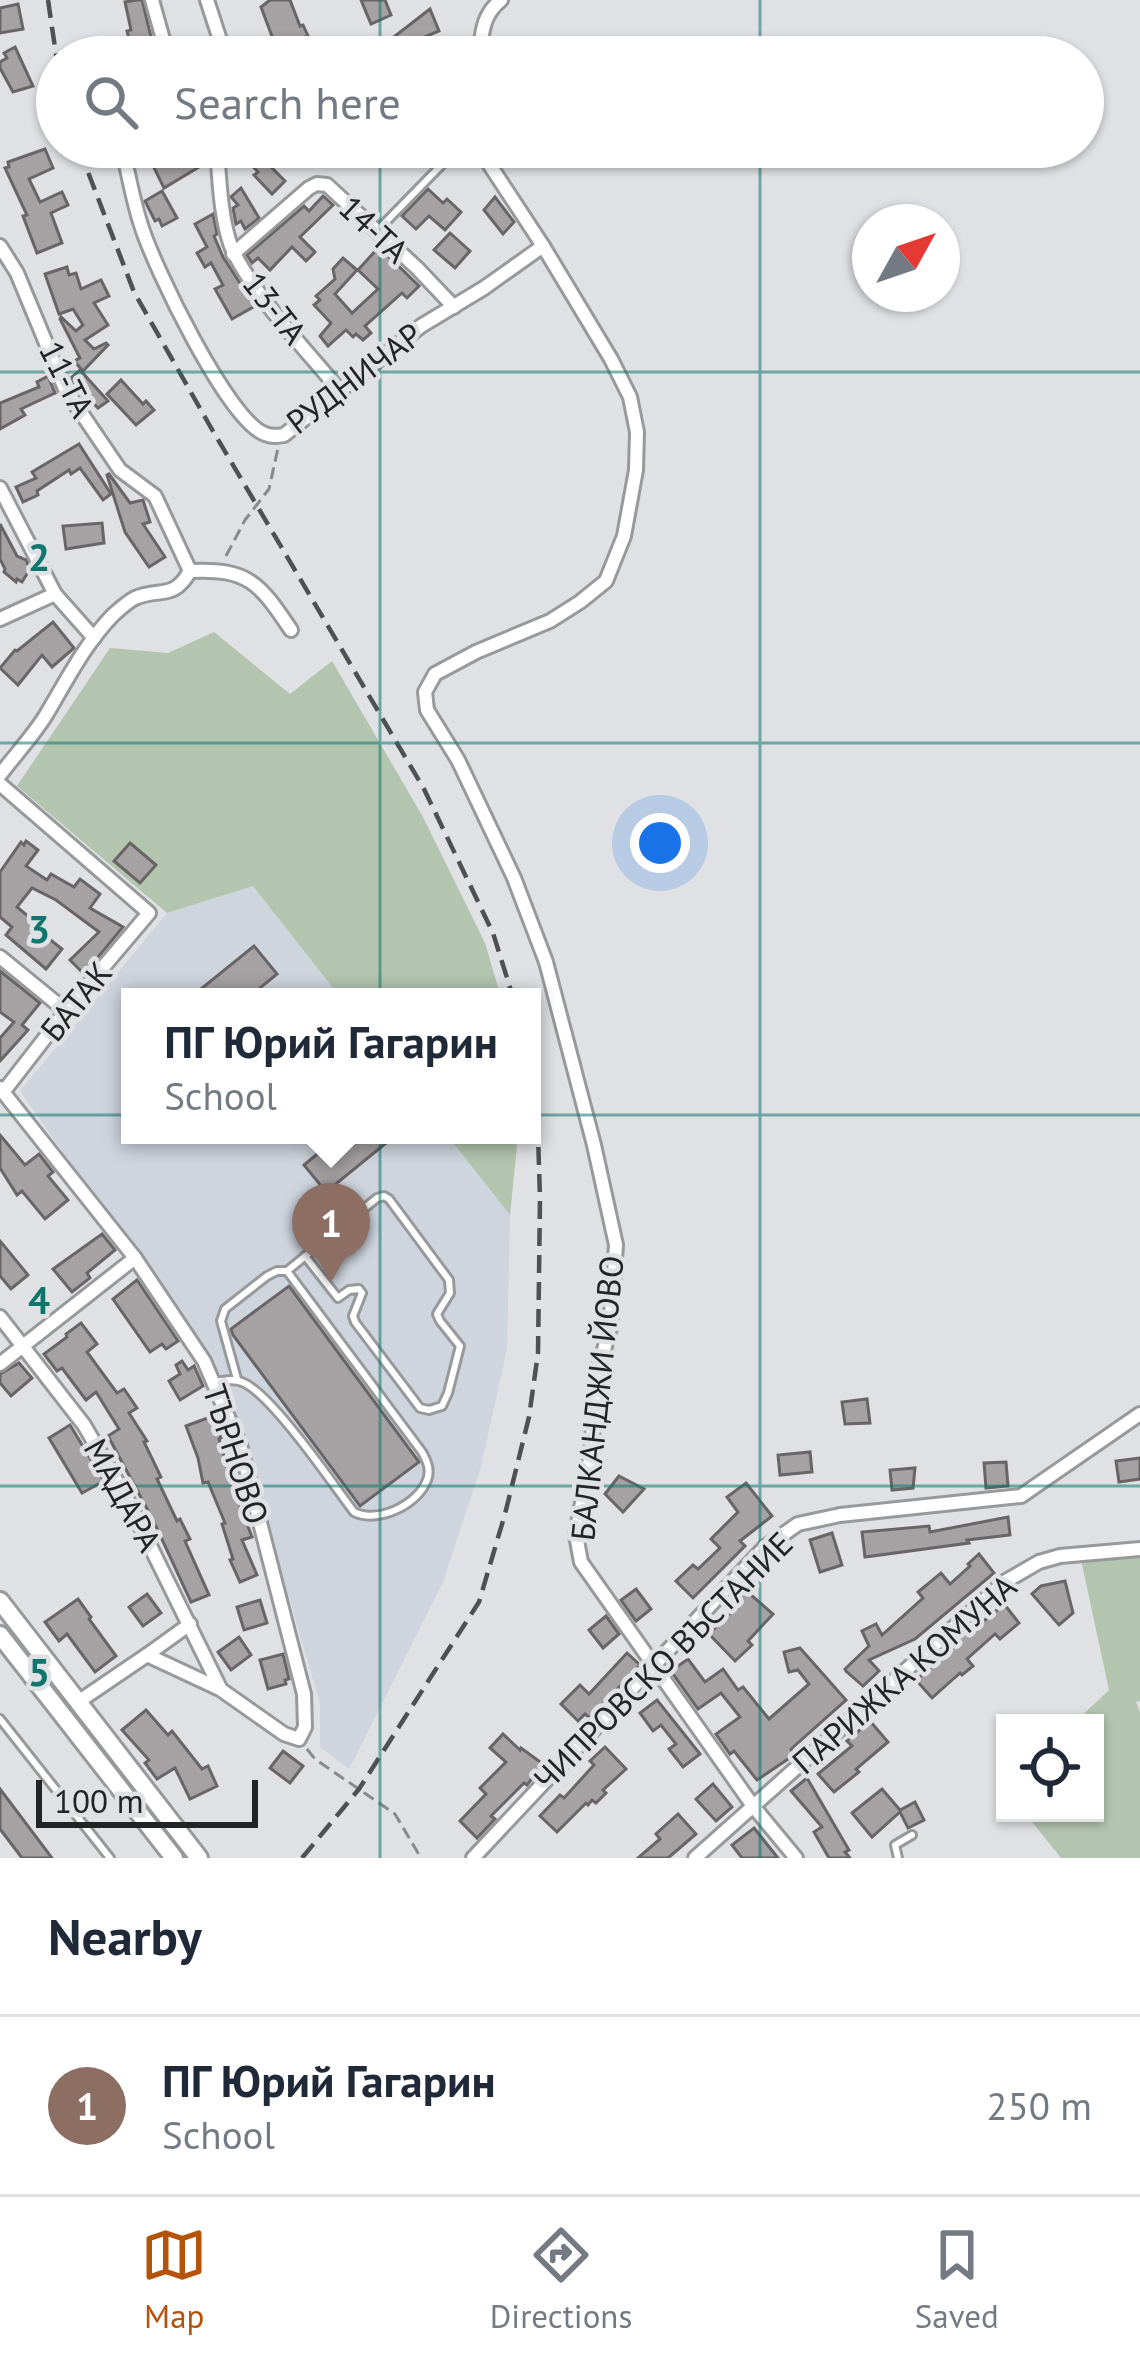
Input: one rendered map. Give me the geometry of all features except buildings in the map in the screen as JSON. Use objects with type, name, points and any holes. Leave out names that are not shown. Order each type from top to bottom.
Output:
[{"type":"street","points":[[152,0],[162,36]]},
{"type":"street","points":[[207,0],[219,36]]},
{"type":"street","points":[[481,36],[483,22],[501,0]]},
{"type":"street","name":"РУДНИЧАР","points":[[127,168],[160,274],[196,345],[261,434],[284,435],[422,326],[544,246]]},
{"type":"street","name":"13-ТА","points":[[216,168],[233,254],[340,391]]},
{"type":"street","points":[[492,168],[544,246]]},
{"type":"street","name":"14-ТА","points":[[233,254],[316,184],[327,185],[454,307]]},
{"type":"street","name":"БАЛКАНДЖИ ЙОВО","points":[[544,246],[630,397],[637,432],[636,470],[624,536],[606,581],[580,602],[550,621],[435,674],[424,692],[427,710],[458,760],[514,878],[546,962],[616,1245],[610,1328],[597,1375],[591,1454],[576,1534],[580,1562],[753,1806],[796,1858]]},
{"type":"street","name":"11-ТА","points":[[0,247],[17,273],[65,389],[120,470],[154,496],[190,571]]},
{"type":"street","points":[[0,488],[55,594],[94,638]]},
{"type":"street","points":[[0,775],[44,719],[98,630],[139,596],[170,592],[182,586],[190,571],[243,575],[260,586],[291,630]]},
{"type":"street","points":[[0,619],[55,594]]},
{"type":"street","name":"БАТАК","points":[[0,784],[148,913],[2,1090]]},
{"type":"street","points":[[0,957],[66,1011]]},
{"type":"street","name":"ТЪРНОВО","points":[[2,1090],[135,1258],[214,1382],[240,1445],[304,1694],[305,1727],[298,1739]]},
{"type":"street","points":[[0,1364],[135,1258]]},
{"type":"street","name":"МАДАРА","points":[[0,1317],[84,1425],[127,1499],[220,1689]]},
{"type":"street","name":"ЧИПРОВСКО ВЪСТАНИЕ","points":[[473,1858],[765,1547],[798,1524],[840,1515],[1021,1496],[1140,1414]]},
{"type":"street","name":"ПАРИЖКА КОМУНА","points":[[695,1858],[1006,1581],[1060,1556],[1140,1549]]},
{"type":"street","points":[[0,1601],[199,1858]]},
{"type":"street","points":[[78,1702],[190,1624]]},
{"type":"street","points":[[0,1635],[174,1858]]},
{"type":"street","points":[[146,1655],[220,1689],[298,1739]]},
{"type":"lane","points":[[376,232],[438,168]]},
{"type":"lane","points":[[237,1379],[221,1322],[225,1309],[267,1276],[287,1271],[305,1256],[377,1198],[384,1196],[449,1280],[450,1293],[437,1314],[460,1346],[442,1406],[420,1408],[355,1322],[353,1316],[362,1300],[359,1289],[338,1298],[305,1256]]},
{"type":"lane","points":[[214,1382],[237,1379],[254,1388],[354,1511],[364,1517],[398,1509],[428,1480],[429,1466],[422,1452],[287,1271]]},
{"type":"lane","points":[[0,1719],[110,1858]]},
{"type":"lane","points":[[898,1858],[895,1845],[912,1835]]},
{"type":"path","points":[[216,571],[269,489],[284,435]]},
{"type":"path","points":[[298,1739],[315,1759],[395,1814],[421,1858]]},
{"type":"shaded area","points":[[253,886],[333,988],[121,988],[121,1144],[454,1144],[510,1215],[507,1349],[481,1466],[443,1582],[349,1769],[320,1747],[320,1703],[227,1386],[20,1091],[167,913]]},
{"type":"green space","points":[[214,632],[290,694],[332,661],[423,817],[485,943],[498,988],[333,988],[253,886],[167,913],[17,786],[110,648],[168,653]]},
{"type":"green space","points":[[454,1144],[517,1144],[510,1215]]},
{"type":"green space","points":[[1140,1549],[1140,1701],[1136,1702],[1140,1713],[1140,1858],[1061,1858],[1032,1822],[1104,1822],[1104,1714],[1084,1714],[1109,1690],[1080,1555]]},
{"type":"railway","points":[[48,0],[53,36]]},
{"type":"railway","points":[[87,168],[134,292],[424,789],[493,933],[510,988]]},
{"type":"railway","points":[[302,1858],[359,1789],[479,1602],[529,1417],[538,1353],[538,1144]]},
{"type":"place","name":"ПГ Юрий Гагарин","points":[[331,1282]]}]
